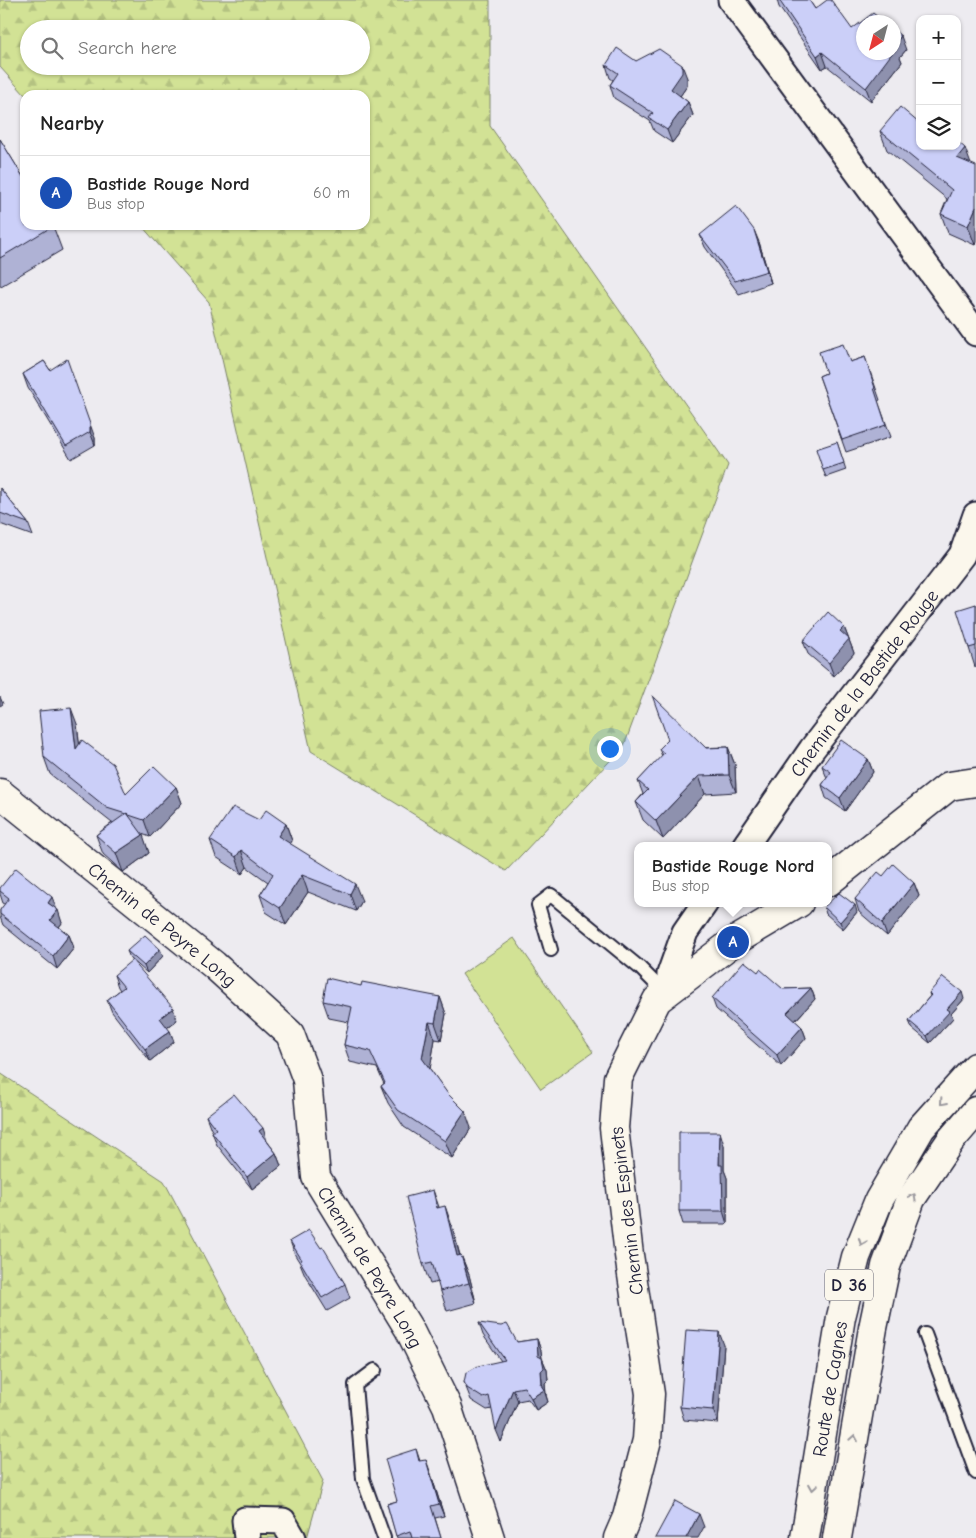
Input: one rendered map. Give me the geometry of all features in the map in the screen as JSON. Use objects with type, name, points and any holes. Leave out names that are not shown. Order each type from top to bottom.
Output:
[{"type":"street","points":[[731,0],[976,333]]},
{"type":"street","name":"Chemin de la Bastide Rouge","points":[[748,842],[812,749],[962,555],[976,515]]},
{"type":"street","points":[[832,879],[949,786],[976,782]]},
{"type":"street","name":"Chemin de Peyre Long","points":[[0,793],[214,965],[290,1034],[307,1080],[316,1177],[409,1329],[447,1406],[490,1538]]},
{"type":"street","points":[[667,991],[670,974],[685,932],[702,907]]},
{"type":"street","name":"Chemin des Espinets","points":[[618,1538],[627,1517],[647,1440],[650,1394],[629,1255],[614,1128],[618,1078],[657,1000],[733,942],[792,907]]},
{"type":"street","name":"Route de Cagnes","points":[[805,1538],[841,1316],[856,1257],[879,1200],[920,1128],[976,1066]]},
{"type":"street","name":"Route de Cagnes","points":[[837,1538],[873,1328],[886,1266],[911,1199],[951,1140],[976,1112]]},
{"type":"street","points":[[247,1538],[245,1520],[283,1521],[293,1538]]},
{"type":"lane","points":[[551,950],[538,905],[550,895],[667,991]]},
{"type":"lane","points":[[925,1334],[976,1473]]},
{"type":"lane","points":[[375,1370],[355,1384],[364,1479],[384,1538]]},
{"type":"green space","points":[[0,0],[490,0],[490,126],[728,465],[624,746],[506,871],[311,751],[209,302],[145,230],[370,230],[370,90],[21,90],[0,67]]},
{"type":"green space","points":[[514,938],[593,1052],[541,1089],[462,974]]},
{"type":"green space","points":[[0,1073],[164,1181],[323,1481],[307,1538],[0,1538]]},
{"type":"building","points":[[779,0],[809,0],[815,9],[827,0],[831,0],[852,29],[856,26],[856,60],[887,60],[866,88],[822,52],[817,56]]},
{"type":"building","points":[[617,48],[636,61],[659,49],[682,65],[682,73],[671,89],[688,102],[667,130],[649,118],[653,113],[610,85],[618,73],[606,65]]},
{"type":"building","points":[[900,107],[916,121],[916,150],[961,150],[961,144],[965,148],[957,158],[976,166],[976,207],[968,226],[941,214],[952,190],[880,131]]},
{"type":"building","points":[[0,139],[20,172],[20,230],[46,230],[0,258]]},
{"type":"building","points":[[736,206],[754,230],[767,271],[735,281],[700,235]]},
{"type":"building","points":[[843,344],[850,362],[865,357],[886,425],[842,440],[819,376],[826,373],[819,352]]},
{"type":"building","points":[[67,359],[90,424],[90,432],[66,446],[23,374],[44,361],[50,370]]},
{"type":"building","points":[[837,442],[844,463],[823,470],[816,449]]},
{"type":"building","points":[[0,488],[28,523],[0,513]]},
{"type":"building","points":[[976,604],[976,646],[969,648],[957,610]]},
{"type":"building","points":[[828,612],[844,627],[840,631],[849,639],[829,663],[803,641]]},
{"type":"building","points":[[652,695],[706,748],[728,747],[729,775],[699,776],[656,821],[636,802],[648,790],[638,781],[664,753],[659,749],[668,740]]},
{"type":"building","points":[[71,708],[76,749],[82,740],[113,764],[126,794],[154,766],[176,787],[144,820],[107,808],[44,757],[39,711]]},
{"type":"building","points":[[841,740],[868,759],[840,798],[822,785],[831,772],[822,766]]},
{"type":"building","points":[[233,807],[259,820],[266,810],[286,824],[278,836],[355,884],[350,894],[302,875],[280,908],[260,895],[273,874],[241,850],[236,857],[210,840]]},
{"type":"building","points":[[127,813],[143,835],[116,853],[96,835]]},
{"type":"building","points":[[893,864],[914,883],[882,923],[855,899],[878,872],[883,876]]},
{"type":"building","points":[[16,868],[52,897],[48,903],[58,910],[50,920],[69,935],[53,956],[0,914],[0,910],[9,898],[0,891],[0,888]]},
{"type":"building","points":[[839,893],[855,905],[840,922],[824,907],[832,907],[832,900]]},
{"type":"building","points":[[145,935],[160,949],[144,966],[127,951]]},
{"type":"building","points":[[132,960],[173,1008],[160,1018],[170,1031],[145,1049],[107,1000],[124,987],[114,975]]},
{"type":"building","points":[[744,961],[758,972],[760,969],[783,989],[811,988],[787,1013],[802,1027],[777,1055],[712,998]]},
{"type":"building","points":[[943,977],[962,992],[947,1009],[950,1011],[927,1036],[909,1021],[931,995],[929,993]]},
{"type":"building","points":[[327,978],[361,986],[362,982],[440,997],[435,1023],[429,1022],[422,1058],[448,1094],[465,1111],[445,1141],[398,1110],[381,1086],[385,1083],[370,1051],[344,1045],[352,1007],[323,1001]]},
{"type":"building","points":[[234,1094],[263,1128],[259,1131],[276,1153],[247,1177],[212,1132],[216,1129],[206,1116]]},
{"type":"building","points":[[679,1132],[720,1132],[719,1165],[722,1165],[723,1211],[679,1211]]},
{"type":"building","points":[[433,1190],[437,1208],[445,1206],[457,1256],[461,1255],[469,1283],[440,1291],[432,1262],[423,1264],[406,1197]]},
{"type":"building","points":[[309,1230],[321,1248],[323,1247],[345,1284],[322,1298],[290,1241]]},
{"type":"building","points":[[479,1323],[501,1326],[507,1324],[517,1342],[537,1339],[538,1356],[542,1358],[544,1368],[541,1371],[542,1383],[540,1383],[544,1390],[531,1398],[524,1387],[513,1389],[496,1430],[489,1396],[483,1398],[467,1388],[464,1382],[466,1373],[478,1366],[505,1360]]},
{"type":"building","points":[[686,1330],[719,1332],[713,1410],[680,1407]]},
{"type":"building","points":[[416,1449],[419,1461],[426,1460],[439,1504],[431,1506],[441,1538],[412,1538],[410,1531],[396,1536],[387,1504],[397,1501],[385,1459]]},
{"type":"building","points":[[675,1501],[699,1514],[686,1538],[655,1538]]},
{"type":"place","name":"Bastide Rouge Nord","points":[[733,942]]}]
